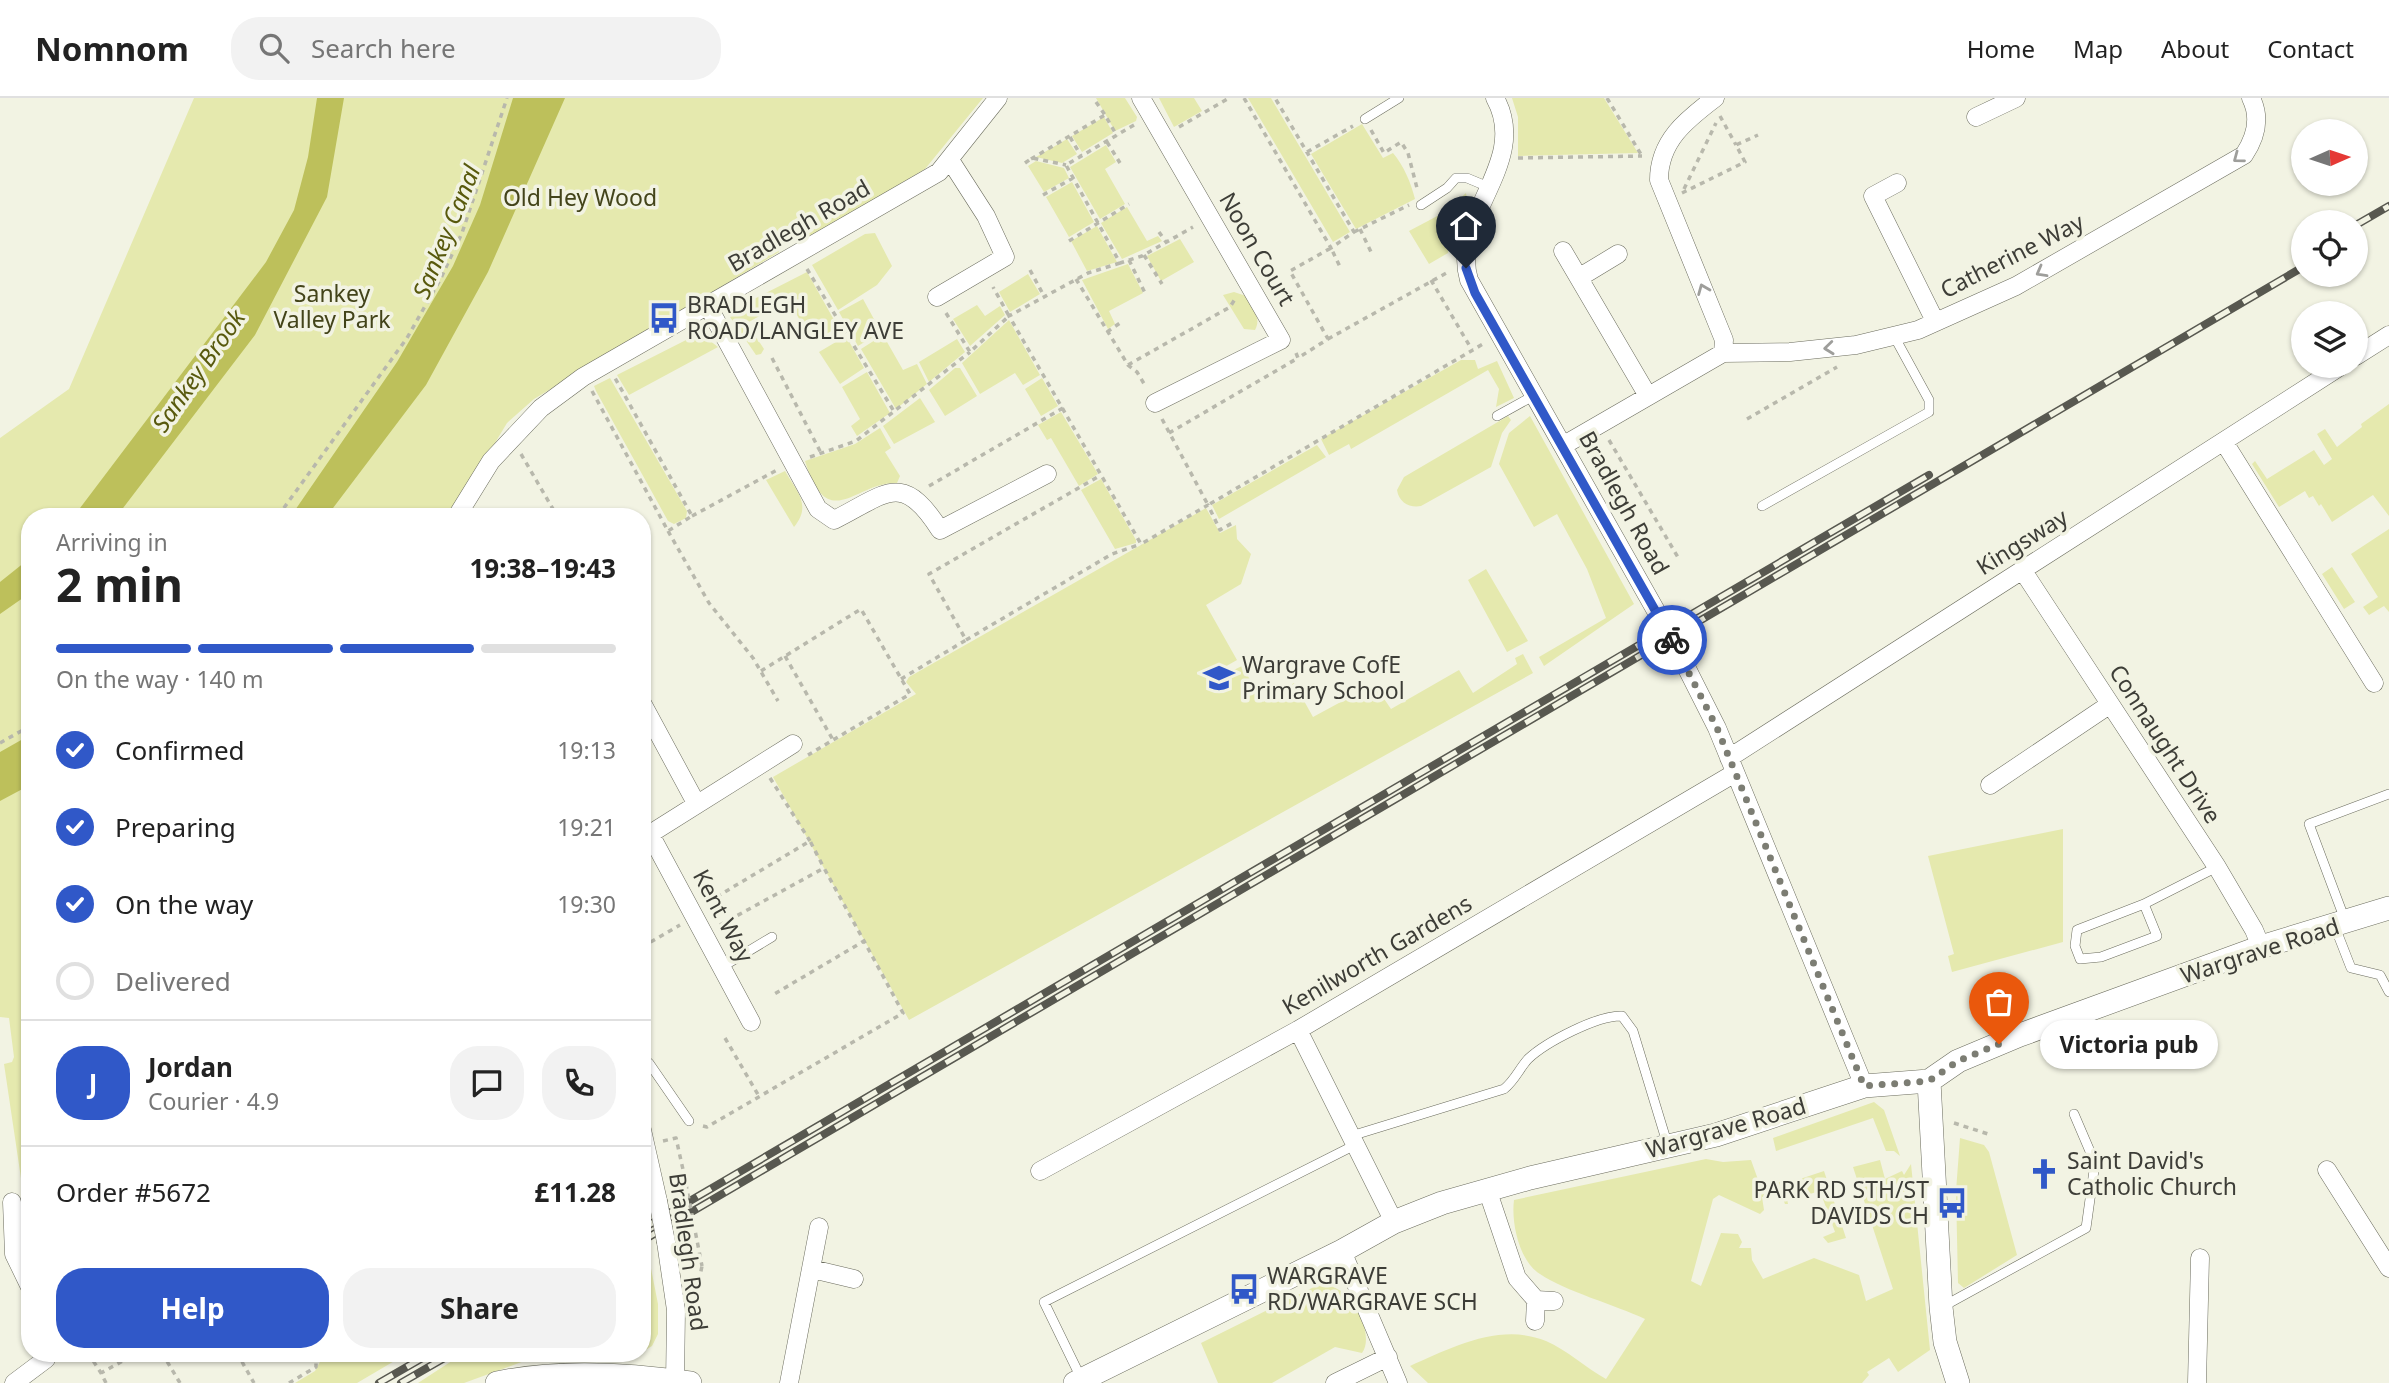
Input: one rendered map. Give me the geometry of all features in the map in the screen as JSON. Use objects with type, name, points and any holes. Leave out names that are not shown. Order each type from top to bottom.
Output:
[{"type":"street","name":"Bradlegh Road","points":[[462,508],[491,461],[541,408],[583,377],[911,191],[939,172],[998,98]]},
{"type":"street","name":"Noon Court","points":[[1141,98],[1281,340],[1155,403]]},
{"type":"street","name":"Bradlegh Road","points":[[1495,98],[1503,117],[1505,137],[1499,168],[1470,233],[1466,268],[1475,293],[1564,445],[1704,699],[1864,1086]]},
{"type":"street","points":[[1976,117],[2015,98]]},
{"type":"street","name":"Catherine Way","points":[[1564,445],[1723,353],[1790,352],[1856,345],[1918,330],[2016,286],[2244,155],[2256,133],[2257,120],[2251,98]]},
{"type":"street","points":[[1713,105],[1670,138],[1660,158],[1659,180],[1724,340],[1723,353]]},
{"type":"street","points":[[937,297],[1005,257],[1004,250],[950,159]]},
{"type":"street","points":[[1897,183],[1874,196],[1936,321]]},
{"type":"street","points":[[1563,251],[1648,396]]},
{"type":"street","points":[[1580,277],[1618,254]]},
{"type":"street","points":[[708,306],[789,465],[818,509],[834,520],[886,494],[900,492],[914,496],[925,506],[940,530],[1047,474]]},
{"type":"street","points":[[2368,348],[2389,335]]},
{"type":"street","name":"Kingsway","points":[[1732,766],[2023,571],[2323,378]]},
{"type":"street","points":[[2224,442],[2374,683]]},
{"type":"street","name":"Connaught Drive","points":[[2023,571],[2217,867],[2255,930],[2261,947]]},
{"type":"street","points":[[1990,785],[2109,705]]},
{"type":"street","points":[[651,720],[696,803]]},
{"type":"street","points":[[651,833],[696,803],[766,770],[797,751]]},
{"type":"street","name":"Kenilworth Gardens","points":[[1040,1171],[1298,1030],[1732,766]]},
{"type":"street","name":"Kent Way","points":[[651,844],[694,914],[751,1023]]},
{"type":"street","name":"Wargrave Road","points":[[1078,1381],[1342,1251],[1394,1222],[1487,1189],[1716,1135],[1864,1086],[1929,1081],[1958,1061],[2020,1035],[2261,947],[2341,925],[2389,908]]},
{"type":"street","points":[[1298,1030],[1394,1222]]},
{"type":"street","points":[[1929,1081],[1941,1307],[1945,1342],[1958,1383]]},
{"type":"street","points":[[2327,1170],[2389,1268]]},
{"type":"street","name":"Bradlegh Road","points":[[651,1173],[666,1242],[676,1310],[680,1382]]},
{"type":"street","points":[[1487,1189],[1517,1278],[1545,1301],[1535,1321]]},
{"type":"street","points":[[14,1200],[14,1254],[21,1268]]},
{"type":"street","points":[[789,1383],[819,1227]]},
{"type":"street","points":[[1342,1251],[1398,1383]]},
{"type":"street","points":[[2197,1383],[2200,1258]]},
{"type":"street","points":[[812,1269],[853,1279]]},
{"type":"street","points":[[1335,1383],[1388,1357]]},
{"type":"street","points":[[15,1383],[42,1362]]},
{"type":"street","points":[[497,1383],[576,1377],[680,1382]]},
{"type":"lane","points":[[1365,119],[1396,99]]},
{"type":"lane","points":[[1421,205],[1447,188],[1456,178],[1467,178],[1490,188]]},
{"type":"lane","points":[[1762,506],[1929,412],[1929,400],[1894,336]]},
{"type":"lane","points":[[1497,416],[1535,395]]},
{"type":"lane","points":[[2389,793],[2309,824],[2341,925],[2351,968],[2380,975],[2389,992]]},
{"type":"lane","points":[[2144,904],[2157,936],[2101,957],[2081,959],[2075,946],[2077,930],[2144,904],[2217,867]]},
{"type":"lane","points":[[722,967],[772,937]]},
{"type":"lane","points":[[1078,1381],[1044,1303],[1353,1140],[1504,1089],[1513,1082],[1529,1058],[1578,1030],[1613,1016],[1622,1016],[1633,1031],[1668,1147]]},
{"type":"lane","points":[[651,1066],[689,1121]]},
{"type":"lane","points":[[1941,1307],[2086,1228],[2095,1163],[2074,1114]]},
{"type":"path","points":[[284,508],[407,338],[441,278],[462,233],[507,98]]},
{"type":"path","points":[[1163,136],[1229,98]]},
{"type":"path","points":[[1244,98],[1341,269]]},
{"type":"path","points":[[1275,98],[1354,232]]},
{"type":"path","points":[[1515,158],[1645,157],[1607,98]]},
{"type":"path","points":[[1096,102],[1116,136]]},
{"type":"path","points":[[1677,196],[1745,162],[1713,105]]},
{"type":"path","points":[[1682,193],[1713,105]]},
{"type":"path","points":[[1025,163],[1105,115]]},
{"type":"path","points":[[1031,159],[1066,165],[1151,115]]},
{"type":"path","points":[[1307,152],[1365,119],[1384,153],[1401,142],[1408,153],[1420,200],[1354,232],[1290,271],[1328,339]]},
{"type":"path","points":[[1069,135],[1081,156]]},
{"type":"path","points":[[1736,145],[1758,135]]},
{"type":"path","points":[[1107,142],[1120,163]]},
{"type":"path","points":[[1066,165],[1120,263]]},
{"type":"path","points":[[1043,195],[1073,178]]},
{"type":"path","points":[[1069,241],[1129,204]]},
{"type":"path","points":[[668,531],[789,465],[856,441],[970,352],[1009,316],[1076,279],[1144,254],[1209,216]]},
{"type":"path","points":[[1360,229],[1371,252]]},
{"type":"path","points":[[1159,232],[1166,242]]},
{"type":"path","points":[[1144,254],[1161,284]]},
{"type":"path","points":[[798,255],[895,413]]},
{"type":"path","points":[[1129,260],[1146,293]]},
{"type":"path","points":[[1169,433],[1431,280],[1466,268]]},
{"type":"path","points":[[984,269],[1141,544]]},
{"type":"path","points":[[1030,270],[1044,296]]},
{"type":"path","points":[[1076,279],[1128,365],[1137,372],[1155,403],[1220,530],[1234,522]]},
{"type":"path","points":[[1431,280],[1472,351]]},
{"type":"path","points":[[937,297],[970,352]]},
{"type":"path","points":[[1128,365],[1230,307]]},
{"type":"path","points":[[1107,332],[1120,323]]},
{"type":"path","points":[[901,679],[1112,554],[1141,544],[1500,334]]},
{"type":"path","points":[[1281,340],[1292,344],[1298,359]]},
{"type":"path","points":[[772,358],[821,453]]},
{"type":"path","points":[[1747,419],[1840,365]]},
{"type":"path","points":[[614,376],[692,516]]},
{"type":"path","points":[[589,387],[709,603],[761,671],[778,701]]},
{"type":"path","points":[[914,496],[1063,408]]},
{"type":"path","name":"Bradlegh Road","points":[[1606,435],[1679,559]]},
{"type":"path","points":[[519,451],[554,508]]},
{"type":"path","points":[[966,640],[929,574],[1101,475]]},
{"type":"path","points":[[761,671],[861,609],[910,694],[833,740],[797,751]]},
{"type":"path","points":[[785,656],[833,740]]},
{"type":"path","points":[[0,743],[21,731]]},
{"type":"path","points":[[766,770],[781,771]]},
{"type":"path","points":[[689,1121],[707,1127],[903,1013],[810,841],[766,770]]},
{"type":"path","points":[[651,941],[810,841]]},
{"type":"path","points":[[720,925],[824,868]]},
{"type":"path","points":[[771,996],[864,941]]},
{"type":"path","points":[[725,1038],[760,1098]]},
{"type":"path","points":[[1954,1124],[1988,1134]]},
{"type":"path","points":[[662,1141],[676,1138],[702,1266],[697,1291]]},
{"type":"path","points":[[93,1362],[106,1383]]},
{"type":"path","points":[[100,1373],[120,1362]]},
{"type":"path","points":[[167,1362],[180,1383]]},
{"type":"path","points":[[242,1362],[254,1383]]},
{"type":"path","points":[[289,1383],[316,1367],[316,1362]]},
{"type":"green space","name":"Sankey Valley Park","points":[[194,98],[983,98],[925,169],[801,243],[794,234],[775,243],[779,252],[534,399],[507,423],[456,508],[21,508],[21,1178],[4,1064],[12,1062],[14,1057],[9,1018],[0,1017],[0,438],[69,389]]},
{"type":"green space","points":[[1096,98],[1125,98],[1137,117],[1136,121],[1115,131]]},
{"type":"green space","points":[[1159,98],[1194,98],[1202,111],[1174,127]]},
{"type":"green space","points":[[1248,98],[1271,98],[1350,232],[1333,242]]},
{"type":"green space","points":[[1512,98],[1604,98],[1638,153],[1518,156],[1518,117]]},
{"type":"green space","points":[[1104,117],[1113,133],[1082,152],[1072,136]]},
{"type":"green space","points":[[1362,124],[1383,158],[1393,153],[1397,158],[1407,175],[1415,199],[1356,229],[1311,154]]},
{"type":"green space","points":[[1067,139],[1077,154],[1062,163],[1036,157]]},
{"type":"green space","points":[[1106,145],[1116,162],[1105,169],[1125,204],[1100,219],[1070,167]]},
{"type":"green space","points":[[1036,161],[1064,168],[1069,178],[1044,192],[1028,166]]},
{"type":"green space","points":[[1072,182],[1094,222],[1069,237],[1046,197]]},
{"type":"green space","points":[[1466,193],[1467,199],[1452,225],[1448,253],[1429,264],[1409,231],[1443,213]]},
{"type":"green space","points":[[1127,207],[1147,241],[1158,236],[1162,241],[1122,259],[1101,223]]},
{"type":"green space","points":[[1097,226],[1117,262],[1087,271],[1071,241]]},
{"type":"green space","points":[[875,233],[892,266],[877,285],[838,310],[812,265],[865,234]]},
{"type":"green space","points":[[1180,239],[1194,262],[1161,281],[1147,256]]},
{"type":"green space","points":[[1128,264],[1143,293],[1109,311],[1115,324],[1108,329],[1082,280]]},
{"type":"green space","points":[[807,272],[838,327],[813,342],[788,300],[747,323],[764,349],[761,354],[756,355],[730,317],[754,299]]},
{"type":"green space","points":[[1028,274],[1040,294],[1010,312],[999,292]]},
{"type":"green space","points":[[1234,292],[1246,296],[1253,308],[1257,317],[1255,330],[1244,329],[1223,295]]},
{"type":"green space","points":[[863,299],[881,332],[858,346],[839,312]]},
{"type":"green space","points":[[977,305],[985,316],[1000,306],[1005,315],[970,346],[953,319]]},
{"type":"green space","points":[[1009,320],[1040,375],[1023,385],[1015,373],[980,394],[962,363]]},
{"type":"green space","points":[[883,335],[903,370],[917,364],[927,384],[896,409],[861,349]]},
{"type":"green space","points":[[846,336],[864,368],[840,384],[819,352]]},
{"type":"green space","points":[[692,337],[709,340],[718,347],[629,395],[617,375]]},
{"type":"green space","points":[[957,339],[965,352],[929,382],[919,362]]},
{"type":"green space","points":[[1461,360],[1475,360],[1478,369],[1497,361],[1514,398],[1496,407],[1499,389],[1488,370],[1351,449],[1349,444],[1329,455],[1321,439]]},
{"type":"green space","points":[[955,368],[960,368],[977,396],[945,416],[929,390]]},
{"type":"green space","points":[[867,372],[890,413],[857,436],[851,426],[860,419],[842,387]]},
{"type":"green space","points":[[610,378],[687,511],[686,518],[674,524],[668,521],[596,391],[594,386]]},
{"type":"green space","points":[[1042,378],[1058,406],[1041,416],[1025,389]]},
{"type":"green space","points":[[920,398],[935,422],[894,444],[883,426]]},
{"type":"green space","points":[[2389,404],[2389,516],[2373,495],[2332,522],[2321,504],[2319,506],[2313,496],[2309,498],[2305,491],[2279,507],[2252,464],[2255,461],[2267,479],[2314,450],[2324,465],[2332,459],[2317,434],[2325,429],[2337,447],[2362,427],[2361,424]]},
{"type":"green space","points":[[1061,412],[1098,474],[1079,486],[1051,438],[1047,440],[1038,425]]},
{"type":"green space","points":[[1508,416],[1511,420],[1502,433],[1491,467],[1421,506],[1409,505],[1400,498],[1397,490],[1404,477]]},
{"type":"green space","points":[[1530,416],[1634,604],[1544,666],[1539,657],[1606,618],[1587,569],[1557,514],[1534,527],[1499,464],[1509,433]]},
{"type":"green space","points":[[880,428],[891,448],[885,452],[900,476],[897,483],[882,485],[844,499],[833,500],[823,496],[805,461],[855,444]]},
{"type":"green space","points":[[1317,445],[1326,457],[1219,519],[1212,505]]},
{"type":"green space","points":[[785,471],[798,492],[802,505],[802,512],[794,527],[766,480]]},
{"type":"green space","points":[[1101,479],[1136,543],[1115,549],[1081,490]]},
{"type":"green space","name":"Wargrave CofE Primary School","points":[[1206,508],[1220,533],[1236,525],[1237,539],[1251,554],[1241,584],[1206,605],[1237,660],[1214,673],[1217,678],[1242,666],[1263,702],[1294,683],[1313,717],[1374,684],[1391,709],[1459,670],[1473,693],[1517,664],[1515,658],[1523,654],[1533,673],[909,1020],[773,777],[916,694],[906,682],[909,677]]},
{"type":"green space","points":[[2389,529],[2389,612],[2384,606],[2369,615],[2363,607],[2378,597],[2351,554]]},
{"type":"green space","points":[[2332,567],[2355,602],[2344,609],[2322,574]]},
{"type":"green space","points":[[1486,569],[1528,641],[1507,652],[1468,580]]},
{"type":"green space","points":[[2063,829],[2063,942],[1952,972],[1948,956],[1954,954],[1928,856]]},
{"type":"green space","points":[[1874,1102],[1884,1110],[1900,1156],[1894,1151],[1886,1151],[1873,1118],[1776,1151],[1773,1138]]},
{"type":"green space","points":[[1960,1138],[1984,1145],[1989,1152],[2017,1255],[1964,1288],[1958,1283],[1956,1191]]},
{"type":"green space","points":[[1706,1159],[1723,1162],[1751,1160],[1761,1188],[1783,1181],[1788,1204],[1785,1204],[1781,1194],[1762,1197],[1764,1210],[1760,1214],[1719,1195],[1713,1199],[1691,1281],[1701,1286],[1721,1233],[1738,1234],[1742,1242],[1739,1248],[1751,1248],[1752,1260],[1763,1279],[1814,1258],[1859,1275],[1866,1301],[1893,1289],[1853,1167],[1880,1160],[1885,1179],[1902,1171],[1904,1175],[1911,1164],[1930,1350],[1898,1372],[1889,1358],[1867,1372],[1869,1375],[1862,1383],[1428,1383],[1410,1366],[1459,1345],[1511,1334],[1546,1341],[1606,1379],[1645,1319],[1563,1286],[1533,1268],[1522,1251],[1515,1230],[1514,1200]]},
{"type":"green space","points":[[1824,1171],[1846,1238],[1828,1243],[1823,1237],[1835,1232],[1820,1191],[1803,1196],[1797,1180]]},
{"type":"green space","points":[[651,1268],[658,1304],[658,1334],[652,1346]]},
{"type":"green space","points":[[1324,1282],[1347,1295],[1355,1305],[1366,1334],[1362,1353],[1335,1347],[1272,1383],[1218,1383],[1201,1343]]},
{"type":"green space","points":[[320,1362],[393,1362],[357,1383],[295,1383],[315,1371]]},
{"type":"green space","points":[[450,1362],[521,1362],[464,1383],[418,1383]]},
{"type":"water","name":"Sankey Brook","points":[[317,98],[344,98],[327,197],[255,335],[123,508],[80,508],[266,262],[294,210],[308,157]]},
{"type":"water","points":[[513,98],[565,98],[488,272],[426,385],[333,508],[297,508],[397,362],[453,266],[480,205]]},
{"type":"water","points":[[21,565],[21,599],[0,614],[0,582]]},
{"type":"water","points":[[21,740],[21,790],[0,801],[0,752]]},
{"type":"railway","points":[[2368,218],[2389,206]]},
{"type":"railway","points":[[651,1236],[2291,274]]},
{"type":"railway","points":[[651,1224],[1929,475]]},
{"type":"railway","points":[[379,1383],[415,1362]]},
{"type":"railway","points":[[401,1383],[437,1362]]},
{"type":"way so far","points":[[1672,640],[1717,728],[1864,1086],[1929,1081],[1958,1061],[1999,1044]]},
{"type":"place","name":"BRADLEGH ROAD/LANGLEY AVE","points":[[664,318]]},
{"type":"place","name":"Wargrave CofE Primary School","points":[[1219,678]]},
{"type":"place","name":"Victoria pub","points":[[1999,1044]]},
{"type":"place","name":"Saint David's Catholic Church","points":[[2044,1174]]},
{"type":"place","name":"PARK RD STH/ST DAVIDS CH","points":[[1952,1203]]},
{"type":"place","name":"WARGRAVE RD/WARGRAVE SCH","points":[[1244,1289]]},
{"type":"route","points":[[1466,268],[1475,293],[1577,468],[1672,640]]},
{"type":"park label","name":"Old Hey Wood","points":[[580,198]]},
{"type":"water label","name":"Sankey Canal","points":[[447,232]]}]
